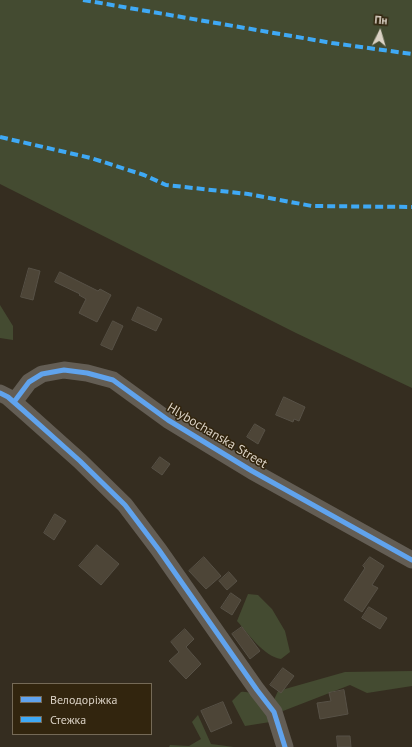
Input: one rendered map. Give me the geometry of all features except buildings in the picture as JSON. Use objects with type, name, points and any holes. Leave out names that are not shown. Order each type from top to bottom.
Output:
[{"type":"street","name":"Hlybochanska Street","points":[[286,747],[274,712],[159,550],[125,505],[80,461],[7,397],[42,374],[64,370],[87,373],[112,380],[168,420],[252,471],[412,560]]},
{"type":"green space","points":[[0,0],[412,0],[412,388],[296,333],[0,184]]},
{"type":"green space","points":[[0,305],[13,326],[13,340],[0,338]]},
{"type":"green space","points":[[248,594],[258,595],[272,609],[285,631],[290,652],[281,659],[274,657],[262,649],[237,621]]},
{"type":"green space","points":[[412,671],[412,686],[367,693],[350,685],[283,711],[272,704],[278,691],[345,672]]},
{"type":"green space","points":[[241,692],[250,693],[274,712],[270,722],[245,726],[232,701]]},
{"type":"green space","points":[[198,715],[211,744],[234,747],[169,747],[170,745],[189,746],[201,739],[192,722]]},
{"type":"marked path","points":[[83,0],[332,43],[412,54]]},
{"type":"marked path","points":[[0,137],[91,158],[144,175],[166,185],[248,194],[312,206],[412,207]]},
{"type":"cycle path","points":[[14,402],[29,382],[42,374],[64,370],[87,373],[113,380],[168,420],[252,471],[412,560]]},
{"type":"cycle path","points":[[0,393],[8,397],[80,461],[125,505],[159,550],[274,712],[285,747]]}]
